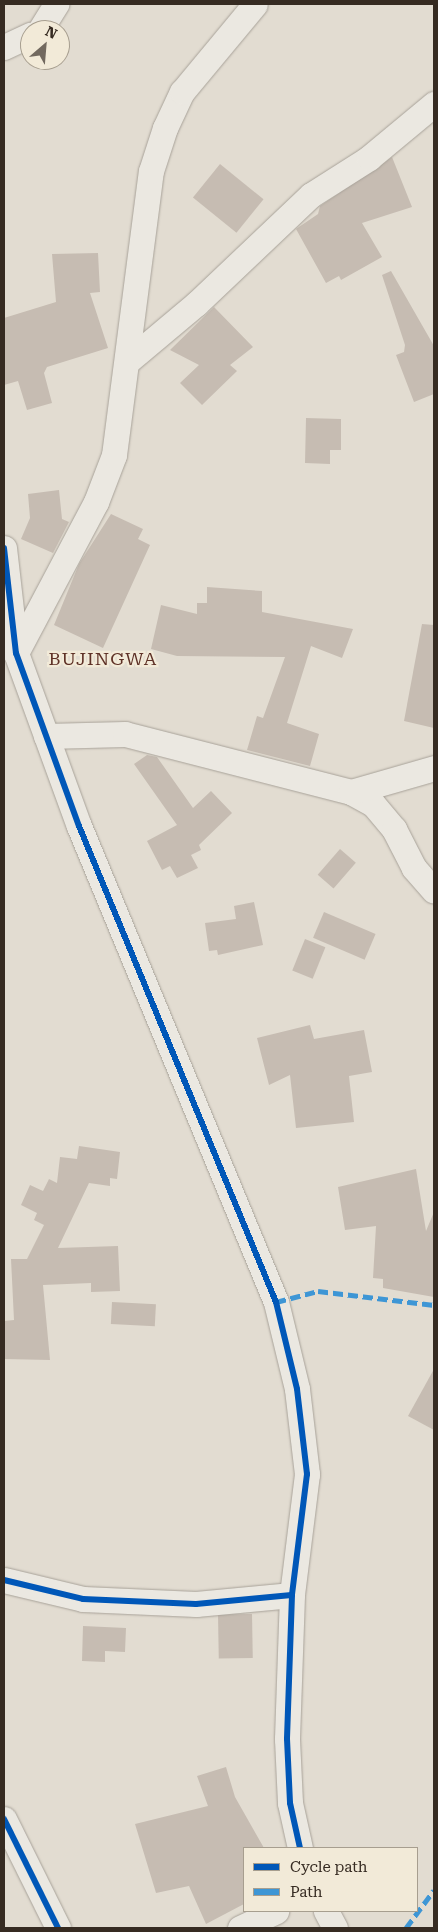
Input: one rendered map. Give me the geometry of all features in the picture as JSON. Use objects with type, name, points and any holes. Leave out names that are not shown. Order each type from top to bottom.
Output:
[{"type":"street","points":[[46,20],[56,4]]},
{"type":"street","points":[[10,658],[96,502],[114,455],[128,361],[150,171],[165,128],[182,92],[255,4]]},
{"type":"street","points":[[4,47],[20,40]]},
{"type":"street","points":[[128,361],[196,304],[312,195],[369,158],[434,104]]},
{"type":"street","points":[[4,548],[10,658],[25,680],[276,1302],[297,1388],[307,1474],[292,1595],[287,1738],[290,1803],[300,1847]]},
{"type":"street","points":[[46,736],[125,734],[350,792],[373,804],[434,891]]},
{"type":"street","points":[[350,792],[434,768]]},
{"type":"street","points":[[4,1580],[83,1599],[196,1604],[292,1595]]},
{"type":"street","points":[[4,1819],[58,1928]]},
{"type":"street","points":[[240,1928],[274,1912]]},
{"type":"street","points":[[327,1912],[335,1928]]},
{"type":"building","points":[[392,157],[412,207],[362,223],[382,257],[341,280],[339,276],[326,283],[296,229],[318,214],[320,206]]},
{"type":"building","points":[[220,164],[264,199],[236,233],[193,197]]},
{"type":"building","points":[[98,253],[100,292],[90,293],[108,348],[47,367],[44,373],[52,403],[27,410],[18,381],[4,385],[4,318],[56,302],[52,254]]},
{"type":"building","points":[[391,271],[434,346],[434,394],[414,402],[396,355],[404,352],[405,345],[382,275]]},
{"type":"building","points":[[214,307],[253,347],[230,365],[237,371],[202,405],[180,383],[199,365],[170,350]]},
{"type":"building","points":[[306,418],[341,419],[341,450],[330,450],[330,464],[305,463]]},
{"type":"building","points":[[59,490],[62,519],[69,522],[53,553],[21,539],[30,518],[28,494]]},
{"type":"building","points":[[111,514],[143,529],[138,539],[150,545],[103,648],[54,625],[79,564]]},
{"type":"building","points":[[207,587],[262,591],[262,612],[353,629],[342,658],[311,646],[287,723],[319,734],[310,766],[247,750],[257,716],[263,718],[285,657],[177,656],[151,649],[161,605],[197,614],[197,603],[207,603]]},
{"type":"building","points":[[422,624],[434,625],[434,728],[404,721]]},
{"type":"building","points":[[147,755],[157,757],[193,808],[211,791],[232,813],[199,845],[201,850],[191,855],[198,868],[177,878],[170,866],[162,870],[147,841],[177,825],[134,764]]},
{"type":"building","points":[[340,849],[356,863],[334,888],[318,875]]},
{"type":"building","points":[[254,902],[263,945],[218,955],[217,950],[209,951],[205,923],[236,919],[234,906]]},
{"type":"building","points":[[324,912],[376,934],[365,960],[313,938]]},
{"type":"building","points":[[305,939],[325,947],[313,979],[292,971]]},
{"type":"building","points":[[310,1025],[314,1039],[364,1030],[372,1072],[349,1076],[354,1122],[296,1128],[290,1075],[269,1085],[257,1038]]},
{"type":"building","points":[[79,1146],[120,1152],[117,1179],[110,1178],[110,1186],[89,1183],[58,1248],[118,1246],[120,1291],[91,1292],[91,1283],[43,1285],[50,1360],[4,1359],[4,1321],[14,1320],[11,1259],[27,1259],[44,1225],[34,1220],[37,1213],[21,1205],[30,1185],[43,1191],[49,1179],[57,1183],[60,1157],[77,1159]]},
{"type":"building","points":[[416,1169],[426,1231],[434,1212],[434,1297],[383,1288],[383,1279],[373,1278],[376,1226],[345,1230],[338,1187]]},
{"type":"building","points":[[112,1302],[156,1304],[155,1326],[111,1324]]},
{"type":"building","points":[[434,1369],[434,1430],[408,1416]]},
{"type":"building","points":[[252,1614],[253,1658],[219,1659],[218,1615]]},
{"type":"building","points":[[83,1626],[126,1628],[125,1652],[105,1651],[105,1662],[82,1661]]},
{"type":"building","points":[[226,1767],[235,1797],[263,1847],[243,1847],[243,1905],[206,1924],[189,1886],[156,1893],[135,1824],[208,1806],[197,1776]]},
{"type":"marked path","points":[[276,1302],[318,1291],[434,1305]]},
{"type":"marked path","points":[[418,1912],[434,1890]]},
{"type":"marked path","points":[[406,1928],[418,1912]]},
{"type":"cycle path","points":[[4,548],[16,653],[79,826],[276,1302],[297,1389],[307,1474],[292,1595],[287,1739],[290,1803],[300,1847]]},
{"type":"cycle path","points":[[4,1580],[83,1599],[196,1604],[292,1595]]},
{"type":"cycle path","points":[[4,1819],[58,1928]]},
{"type":"district","name":"BUJINGWA","points":[[103,659]]}]
